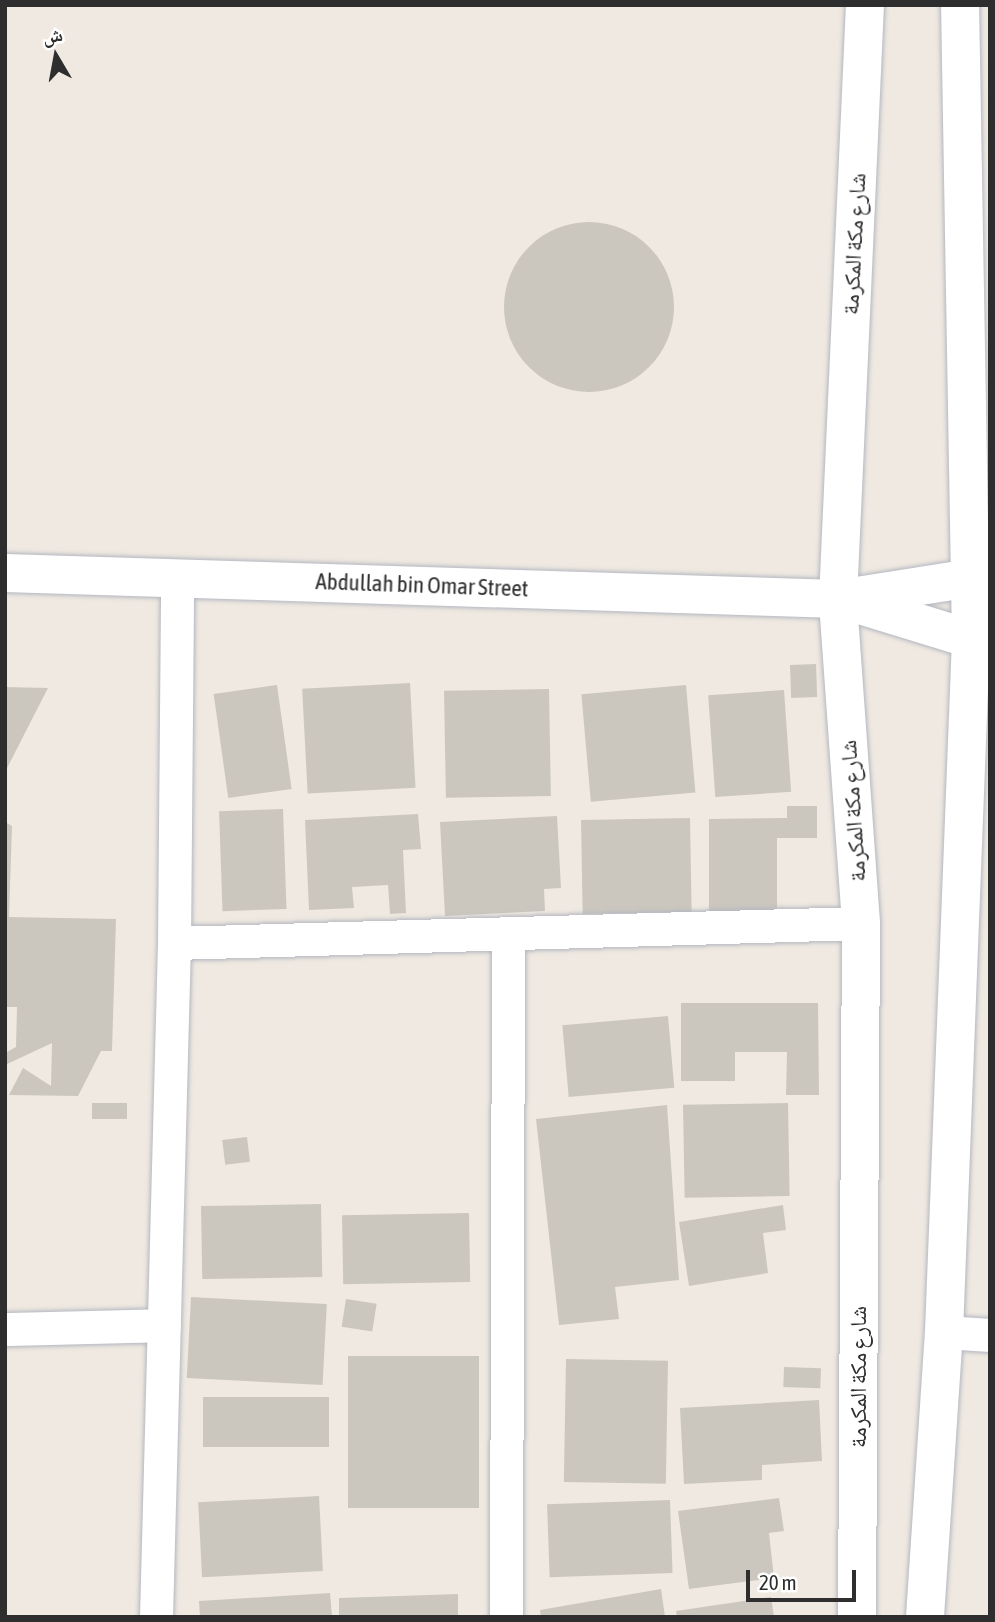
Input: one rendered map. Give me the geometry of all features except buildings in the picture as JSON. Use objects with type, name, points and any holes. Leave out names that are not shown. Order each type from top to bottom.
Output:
[{"type":"main road","name":"شارع مكة المكرمة","points":[[857,1617],[861,923],[838,599],[865,5]]},
{"type":"main road","points":[[925,1617],[944,1332],[980,639],[981,575],[960,5]]},
{"type":"main road","name":"Abdullah bin Omar Street","points":[[5,573],[838,599],[981,575]]},
{"type":"main road","name":"Abdullah bin Omar Street","points":[[838,599],[980,639]]},
{"type":"street","points":[[156,1617],[174,943],[177,578]]},
{"type":"street","points":[[174,943],[861,923]]},
{"type":"street","points":[[506,1617],[508,933]]},
{"type":"street","points":[[5,1329],[164,1325]]},
{"type":"street","points":[[944,1332],[990,1335]]}]
